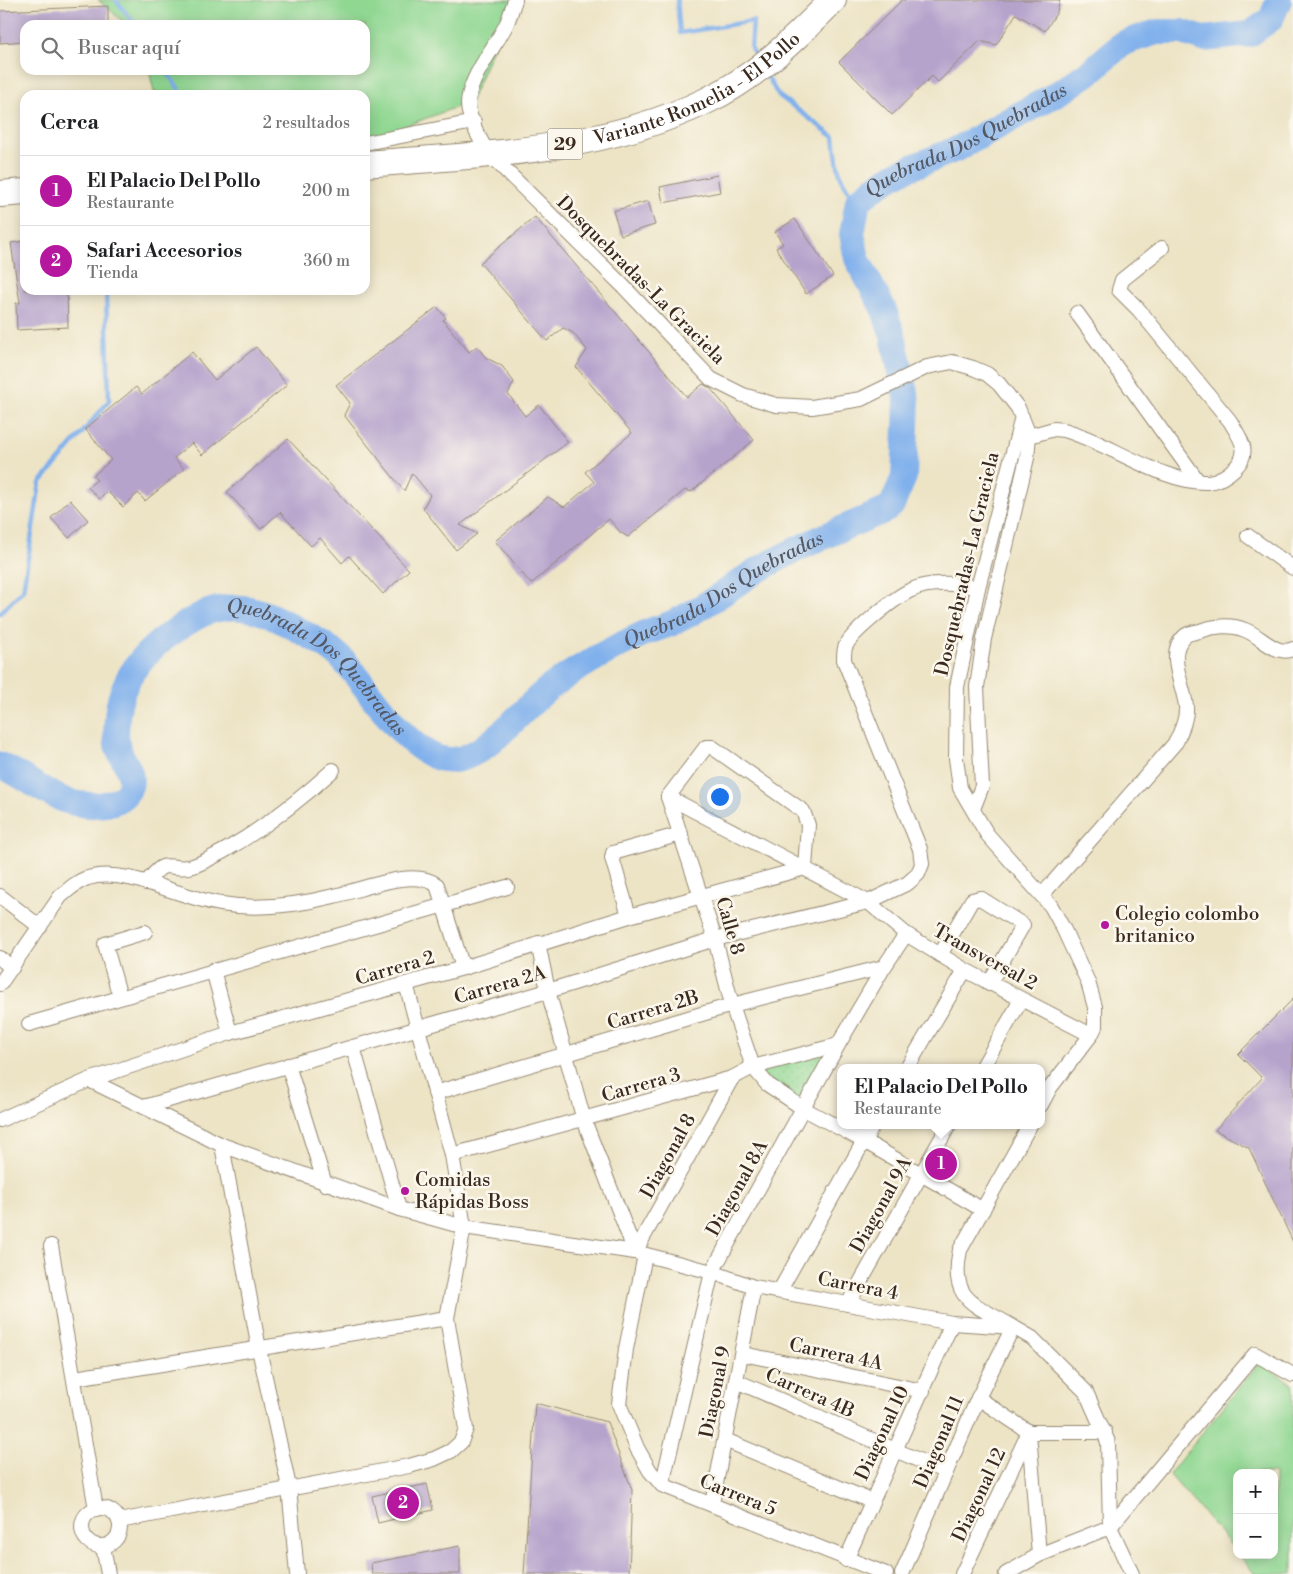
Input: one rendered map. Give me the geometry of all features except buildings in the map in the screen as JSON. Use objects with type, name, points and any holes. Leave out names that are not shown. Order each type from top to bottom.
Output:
[{"type":"highway","name":"Variante Romelia - El Pollo","points":[[370,156],[489,154],[602,138],[632,130],[706,101],[761,66],[833,0]]},
{"type":"highway","points":[[0,194],[20,192]]},
{"type":"street","name":"Dosquebradas-La Graciela","points":[[515,0],[506,25],[478,71],[471,88],[469,111],[481,142],[489,154],[622,285],[711,379],[743,394],[776,405],[812,407],[861,399],[927,367],[952,362],[987,374],[1000,384],[1022,415],[1023,438],[1027,458],[984,639],[977,687],[982,786],[973,809]]},
{"type":"street","points":[[370,155],[474,122]]},
{"type":"street","points":[[1023,438],[1054,429],[1064,430],[1172,475],[1209,482],[1227,475],[1244,458],[1245,450],[1230,422],[1139,310],[1118,290],[1122,280],[1162,248]]},
{"type":"street","points":[[1077,313],[1198,481]]},
{"type":"street","name":"Dosquebradas-La Graciela","points":[[1023,438],[978,588],[957,687],[956,758],[960,788],[987,834],[1051,906],[1064,930],[1088,982],[1095,1007],[1095,1027],[1091,1035]]},
{"type":"street","points":[[1248,536],[1293,568]]},
{"type":"street","name":"Carrera 2A","points":[[144,1107],[548,991],[716,939],[868,902],[908,883],[918,874],[922,864],[921,856],[909,819],[844,660],[845,648],[862,628],[909,591],[934,584],[960,584],[978,588]]},
{"type":"street","points":[[1042,896],[1176,742],[1183,728],[1186,707],[1176,662],[1177,650],[1185,636],[1213,626],[1245,629],[1277,649],[1288,651],[1293,649]]},
{"type":"street","points":[[668,797],[706,747],[712,747],[803,811],[808,825],[805,868]]},
{"type":"street","points":[[146,883],[156,870],[166,865],[189,867],[223,851],[293,806],[332,770]]},
{"type":"street","name":"Transversal 2","points":[[668,797],[868,902],[906,934],[965,970],[1091,1035]]},
{"type":"street","name":"Calle 8","points":[[668,797],[716,939],[732,1005],[752,1067]]},
{"type":"street","points":[[629,916],[612,858],[613,853],[681,834]]},
{"type":"street","name":"Carrera 2","points":[[0,1120],[89,1080],[230,1033],[463,968],[629,916],[805,868]]},
{"type":"street","points":[[0,984],[60,897],[73,886],[88,878],[105,876],[146,883],[197,900],[246,906],[310,902],[409,878],[430,880],[437,885],[463,968]]},
{"type":"street","points":[[29,1024],[507,887]]},
{"type":"street","points":[[0,896],[40,927]]},
{"type":"street","points":[[940,955],[975,897],[1023,925],[989,984]]},
{"type":"street","points":[[120,997],[105,944],[145,932]]},
{"type":"street","name":"Diagonal 8A","points":[[662,1485],[712,1272],[838,1045],[884,967],[906,934]]},
{"type":"street","points":[[538,943],[548,991],[584,1120],[640,1254]]},
{"type":"street","points":[[0,958],[12,968]]},
{"type":"street","name":"Carrera 2B","points":[[435,1093],[567,1056],[732,1005],[884,967]]},
{"type":"street","points":[[213,970],[230,1033]]},
{"type":"street","points":[[909,1064],[965,970]]},
{"type":"street","points":[[119,1522],[288,1487],[409,1466],[434,1459],[451,1451],[461,1442],[466,1429],[464,1411],[447,1318],[464,1227],[452,1155],[406,984]]},
{"type":"street","points":[[984,1064],[1022,1000]]},
{"type":"street","points":[[1045,1097],[1050,1088],[1091,1035]]},
{"type":"street","name":"Carrera 3","points":[[452,1155],[732,1078],[752,1067],[838,1045]]},
{"type":"street","points":[[353,1047],[399,1209]]},
{"type":"street","points":[[288,1065],[325,1184]]},
{"type":"street","points":[[752,1067],[767,1084],[804,1109],[837,1127]]},
{"type":"street","name":"Diagonal 8","points":[[662,1485],[650,1471],[637,1448],[619,1404],[624,1357],[640,1254],[732,1078]]},
{"type":"street","name":"Carrera 4","points":[[89,1080],[222,1145],[325,1184],[399,1209],[464,1227],[640,1254],[712,1272],[754,1287],[780,1290],[952,1323],[1013,1327],[1032,1338],[1086,1392],[1105,1432],[1110,1458],[1110,1527]]},
{"type":"street","points":[[842,1129],[921,1173],[982,1210]]},
{"type":"street","points":[[780,1290],[871,1129]]},
{"type":"street","name":"Diagonal 9A","points":[[848,1304],[947,1129]]},
{"type":"street","points":[[1013,1327],[965,1298],[959,1286],[957,1266],[960,1250],[1028,1129]]},
{"type":"street","points":[[222,1145],[259,1349],[288,1487],[297,1574]]},
{"type":"street","points":[[51,1246],[96,1509]]},
{"type":"street","name":"Diagonal 9","points":[[712,1504],[754,1287]]},
{"type":"street","points":[[75,1378],[447,1318]]},
{"type":"street","name":"Diagonal 10","points":[[846,1560],[871,1500],[896,1451],[952,1323]]},
{"type":"street","name":"Diagonal 11","points":[[902,1574],[978,1398],[1013,1327]]},
{"type":"street","name":"Carrera 4A","points":[[742,1354],[922,1391]]},
{"type":"street","points":[[1006,1574],[1039,1555],[1110,1527],[1255,1354],[1293,1375]]},
{"type":"street","name":"Carrera 4B","points":[[736,1381],[946,1472]]},
{"type":"street","points":[[978,1398],[1029,1432],[1105,1432]]},
{"type":"street","points":[[1029,1432],[1039,1555]]},
{"type":"street","name":"Diagonal 12","points":[[962,1574],[1029,1432]]},
{"type":"street","points":[[725,1440],[871,1500]]},
{"type":"street","name":"Carrera 5","points":[[662,1485],[846,1560],[886,1574]]},
{"type":"street","points":[[96,1509],[113,1512],[119,1522],[119,1535],[109,1544],[103,1546],[90,1543],[86,1539],[82,1527],[86,1515],[96,1509]]},
{"type":"street","points":[[1110,1527],[1132,1574]]},
{"type":"street","points":[[103,1546],[108,1574]]},
{"type":"green space","points":[[98,0],[514,0],[470,102],[370,139],[370,90],[154,90],[150,75],[370,75],[370,20],[121,20]]},
{"type":"green space","points":[[838,1045],[804,1109],[753,1067]]},
{"type":"green space","points":[[1259,1363],[1293,1384],[1293,1574],[1255,1574],[1242,1559],[1278,1559],[1278,1469],[1233,1469],[1233,1547],[1169,1474]]},
{"type":"waterway","points":[[116,0],[131,20]]},
{"type":"waterway","points":[[677,0],[680,33],[753,21],[751,48],[757,59]]},
{"type":"waterway","name":"Quebrada Dos Quebradas","points":[[0,765],[58,798],[67,801],[93,805],[120,799],[126,793],[131,780],[129,770],[116,741],[117,718],[119,703],[130,676],[147,653],[182,626],[208,612],[234,608],[246,608],[268,615],[290,625],[332,650],[352,670],[390,719],[419,747],[434,756],[450,760],[464,758],[491,742],[542,694],[586,664],[649,631],[688,615],[753,573],[785,555],[886,510],[892,505],[904,477],[907,401],[893,336],[884,310],[857,259],[852,234],[858,201],[878,185],[900,172],[959,148],[1065,89],[1092,70],[1123,43],[1157,32],[1182,32],[1203,39],[1250,34],[1271,19],[1279,0]]},
{"type":"waterway","points":[[766,74],[778,95],[834,137],[839,172],[846,186],[858,201]]},
{"type":"waterway","points":[[169,75],[179,89]]},
{"type":"waterway","points":[[0,613],[23,590],[40,483],[109,401],[106,295]]},
{"type":"place","name":"Colegio colombo britanico","points":[[1105,925]]},
{"type":"place","name":"El Palacio Del Pollo","points":[[941,1164]]},
{"type":"place","name":"Comidas Rápidas Boss","points":[[405,1191]]},
{"type":"place","name":"Safari Accesorios","points":[[403,1503]]}]
